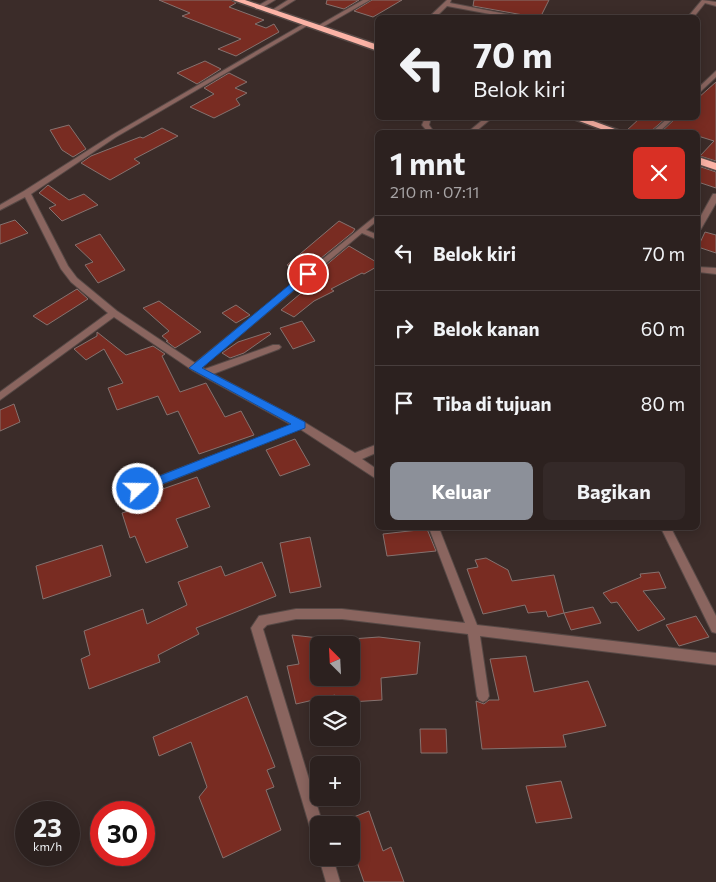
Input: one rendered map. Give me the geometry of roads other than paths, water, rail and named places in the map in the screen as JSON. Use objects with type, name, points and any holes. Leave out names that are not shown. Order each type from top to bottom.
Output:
[{"type":"highway","points":[[237,0],[375,47]]},
{"type":"highway","points":[[582,120],[612,130]]},
{"type":"highway","points":[[700,161],[716,167]]},
{"type":"street","points":[[258,8],[272,0]]},
{"type":"street","points":[[272,12],[292,0]]},
{"type":"street","points":[[319,27],[367,0]]},
{"type":"street","points":[[692,15],[704,1],[716,4]]},
{"type":"street","points":[[434,15],[447,2],[509,15]]},
{"type":"street","points":[[0,208],[27,193],[114,136],[307,24]]},
{"type":"street","points":[[700,89],[716,73]]},
{"type":"street","points":[[474,130],[486,120]]},
{"type":"street","points":[[657,130],[669,120]]},
{"type":"street","points":[[27,193],[68,274],[86,292],[195,368],[301,425],[354,458],[375,474]]},
{"type":"street","points":[[700,224],[716,196]]},
{"type":"street","points":[[195,368],[375,218]]},
{"type":"street","points":[[361,230],[375,237]]},
{"type":"street","points":[[700,270],[716,271]]},
{"type":"street","points":[[0,397],[114,313]]},
{"type":"street","points":[[205,373],[276,347]]},
{"type":"street","points":[[138,489],[301,425]]},
{"type":"street","points":[[354,458],[375,449]]},
{"type":"street","points":[[435,530],[473,629],[483,696]]},
{"type":"street","points":[[667,530],[716,628]]},
{"type":"street","points":[[314,816],[257,628],[258,623],[263,620],[296,614],[342,614],[716,659]]},
{"type":"street","points":[[328,866],[333,882]]}]
